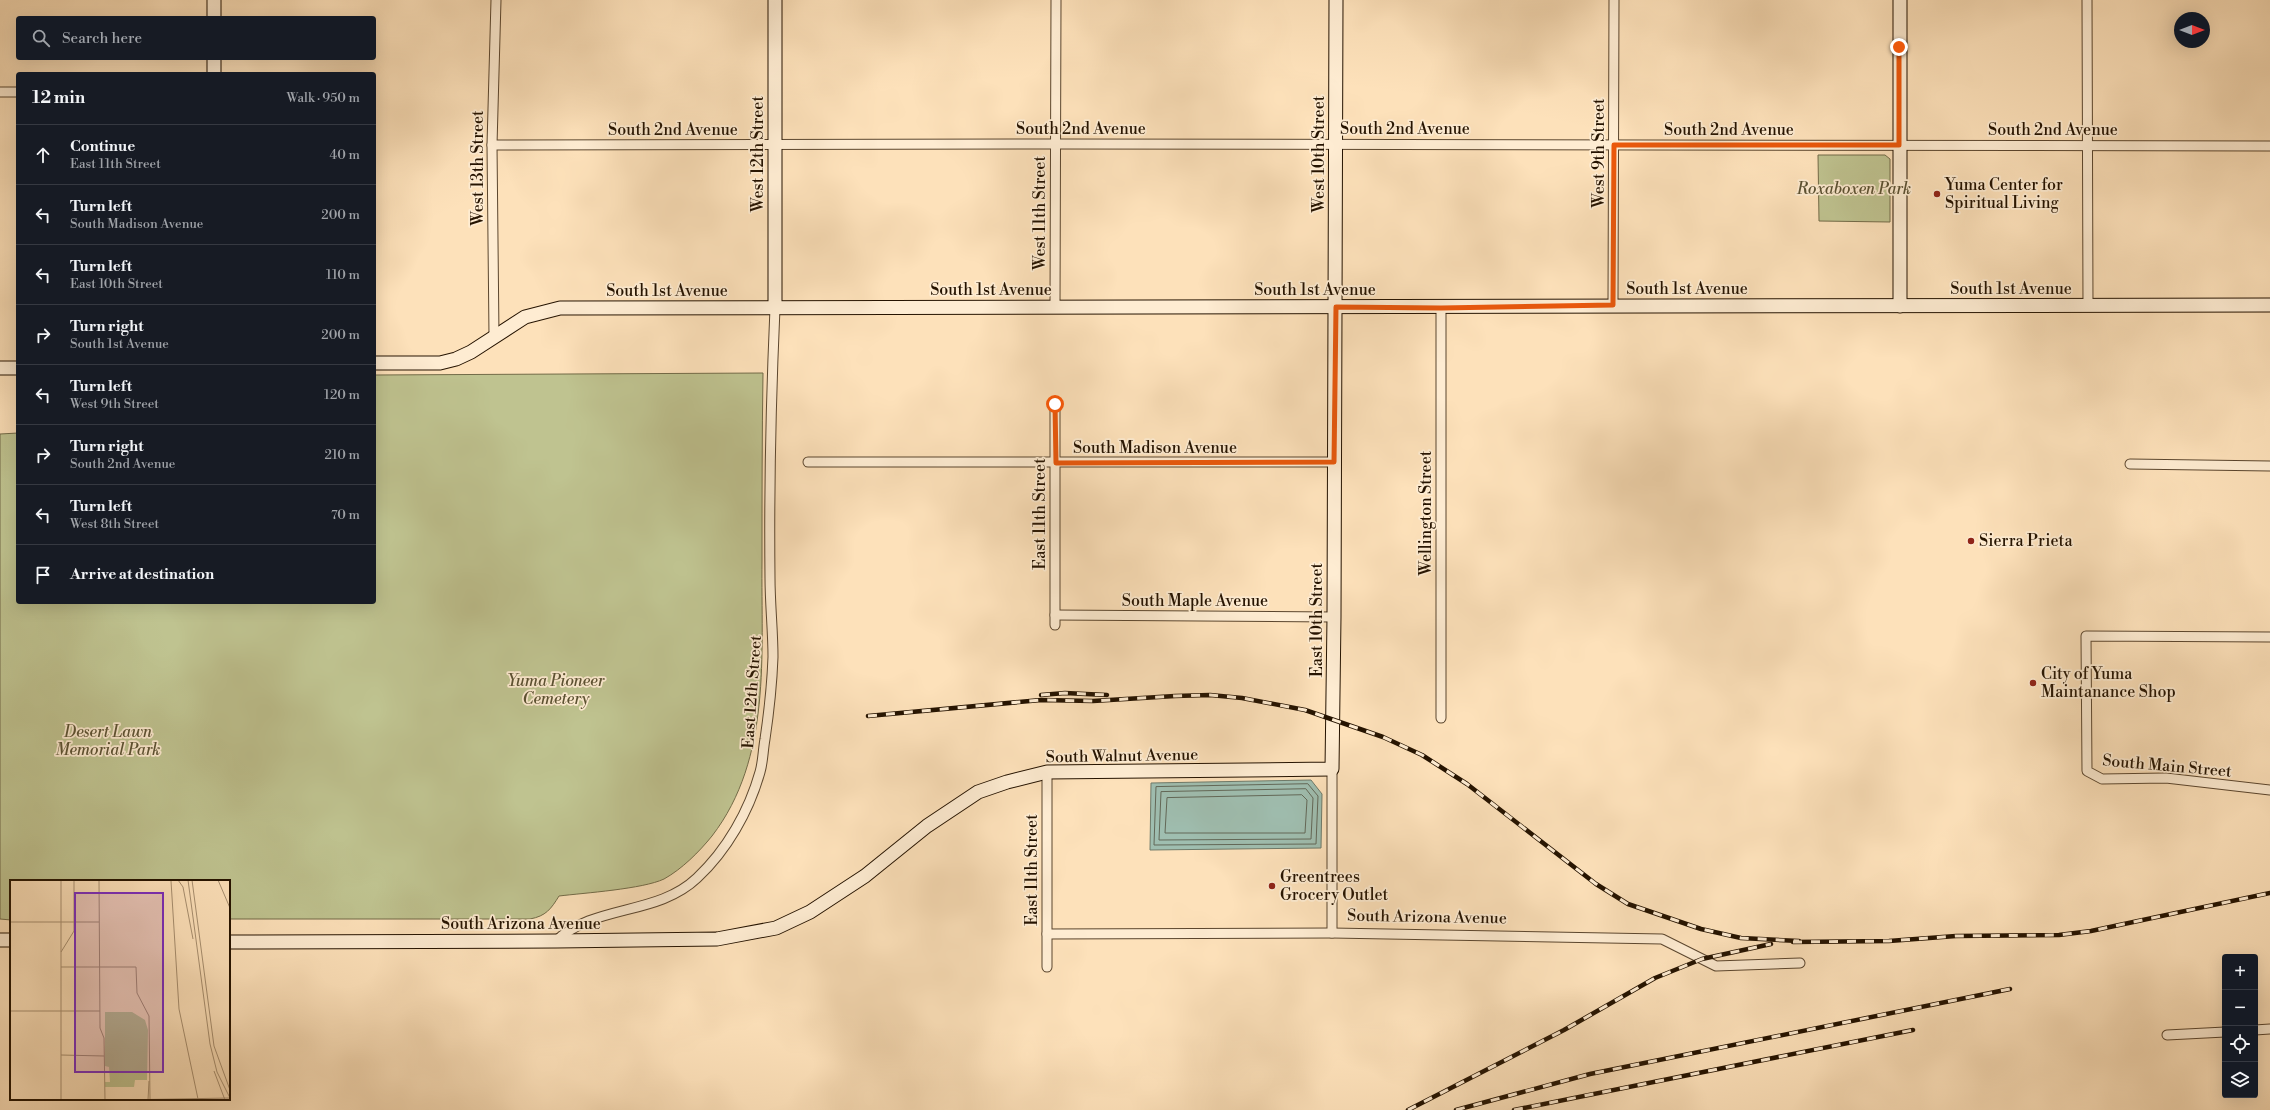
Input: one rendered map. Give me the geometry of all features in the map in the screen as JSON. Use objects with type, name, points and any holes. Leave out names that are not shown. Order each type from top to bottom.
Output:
[{"type":"street","points":[[214,0],[214,16]]},
{"type":"street","name":"West 13th Street","points":[[494,336],[492,145],[496,0]]},
{"type":"street","name":"West 12th Street","points":[[775,0],[775,308]]},
{"type":"street","name":"West 11th Street","points":[[1055,306],[1056,0]]},
{"type":"street","name":"West 10th Street","points":[[1336,0],[1336,307]]},
{"type":"street","name":"West 9th Street","points":[[1613,305],[1614,0]]},
{"type":"street","points":[[1900,0],[1900,306]]},
{"type":"street","points":[[2087,0],[2088,305]]},
{"type":"street","points":[[214,60],[214,72]]},
{"type":"street","points":[[0,92],[16,92]]},
{"type":"street","name":"South 2nd Avenue","points":[[492,145],[1336,144],[2270,146]]},
{"type":"street","name":"South 1st Avenue","points":[[376,363],[440,363],[456,360],[525,317],[560,308],[1055,306],[1441,308],[1613,305],[2270,305]]},
{"type":"street","name":"East 10th Street","points":[[1332,932],[1336,307]]},
{"type":"street","name":"East 12th Street","points":[[556,941],[567,931],[578,925],[652,905],[677,893],[697,879],[714,860],[741,819],[760,772],[768,721],[773,658],[770,578],[772,385],[775,308]]},
{"type":"street","name":"Wellington Street","points":[[1441,308],[1441,718]]},
{"type":"street","points":[[0,368],[16,368]]},
{"type":"street","name":"East 11th Street","points":[[1055,404],[1055,626]]},
{"type":"street","name":"South Madison Avenue","points":[[808,462],[1334,462]]},
{"type":"street","points":[[2130,464],[2270,466]]},
{"type":"street","name":"South Maple Avenue","points":[[1055,615],[1334,617]]},
{"type":"street","name":"South Main Street","points":[[2270,637],[2086,636],[2087,771],[2102,779],[2166,778],[2270,790]]},
{"type":"street","name":"South Walnut Avenue","points":[[810,912],[865,876],[927,826],[978,792],[1007,782],[1047,772],[1332,769]]},
{"type":"street","name":"East 11th Street","points":[[1047,772],[1047,967]]},
{"type":"street","name":"South Arizona Avenue","points":[[230,942],[717,939],[776,928],[810,912]]},
{"type":"street","name":"South Arizona Avenue","points":[[1047,934],[1332,932],[1662,939],[1716,966],[1800,963]]},
{"type":"street","points":[[2258,1030],[2270,1029]]},
{"type":"street","points":[[2167,1035],[2222,1032]]},
{"type":"green space","name":"Roxaboxen Park","points":[[1818,155],[1885,155],[1890,159],[1890,222],[1819,221]]},
{"type":"green space","name":"Yuma Pioneer Cemetery","points":[[763,373],[762,668],[759,704],[754,739],[745,773],[731,806],[712,836],[684,865],[664,879],[642,885],[613,890],[559,896],[548,911],[536,918],[530,919],[230,919],[230,880],[10,880],[10,920],[0,919],[0,434],[16,433],[16,604],[376,604],[376,375]]},
{"type":"water","points":[[1311,780],[1322,794],[1321,848],[1150,850],[1151,783]]},
{"type":"railway","points":[[1041,695],[1065,693],[1107,695]]},
{"type":"railway","points":[[868,716],[1041,700],[1093,701],[1210,695],[1242,698],[1305,710],[1383,737],[1422,755],[1467,784],[1596,884],[1628,904],[1701,929],[1741,938],[1799,941]]},
{"type":"railway","points":[[1793,942],[1889,941],[1956,936],[2059,935],[2091,931],[2270,893]]},
{"type":"railway","points":[[1408,1110],[1564,1030],[1655,978],[1702,959],[1771,944]]},
{"type":"railway","points":[[1456,1110],[1590,1074],[2010,989]]},
{"type":"railway","points":[[1514,1110],[1913,1030]]},
{"type":"place","name":"Yuma Center for Spiritual Living","points":[[1937,194]]},
{"type":"place","name":"Sierra Prieta","points":[[1971,541]]},
{"type":"place","name":"City of Yuma Maintanance Shop","points":[[2033,683]]},
{"type":"place","name":"Greentrees Grocery Outlet","points":[[1272,886]]},
{"type":"route","points":[[1055,404],[1056,463],[1334,462],[1336,307],[1441,308],[1613,305],[1614,145],[1899,145],[1899,47]]},
{"type":"park label","name":"Desert Lawn Memorial Park","points":[[108,741]]}]
